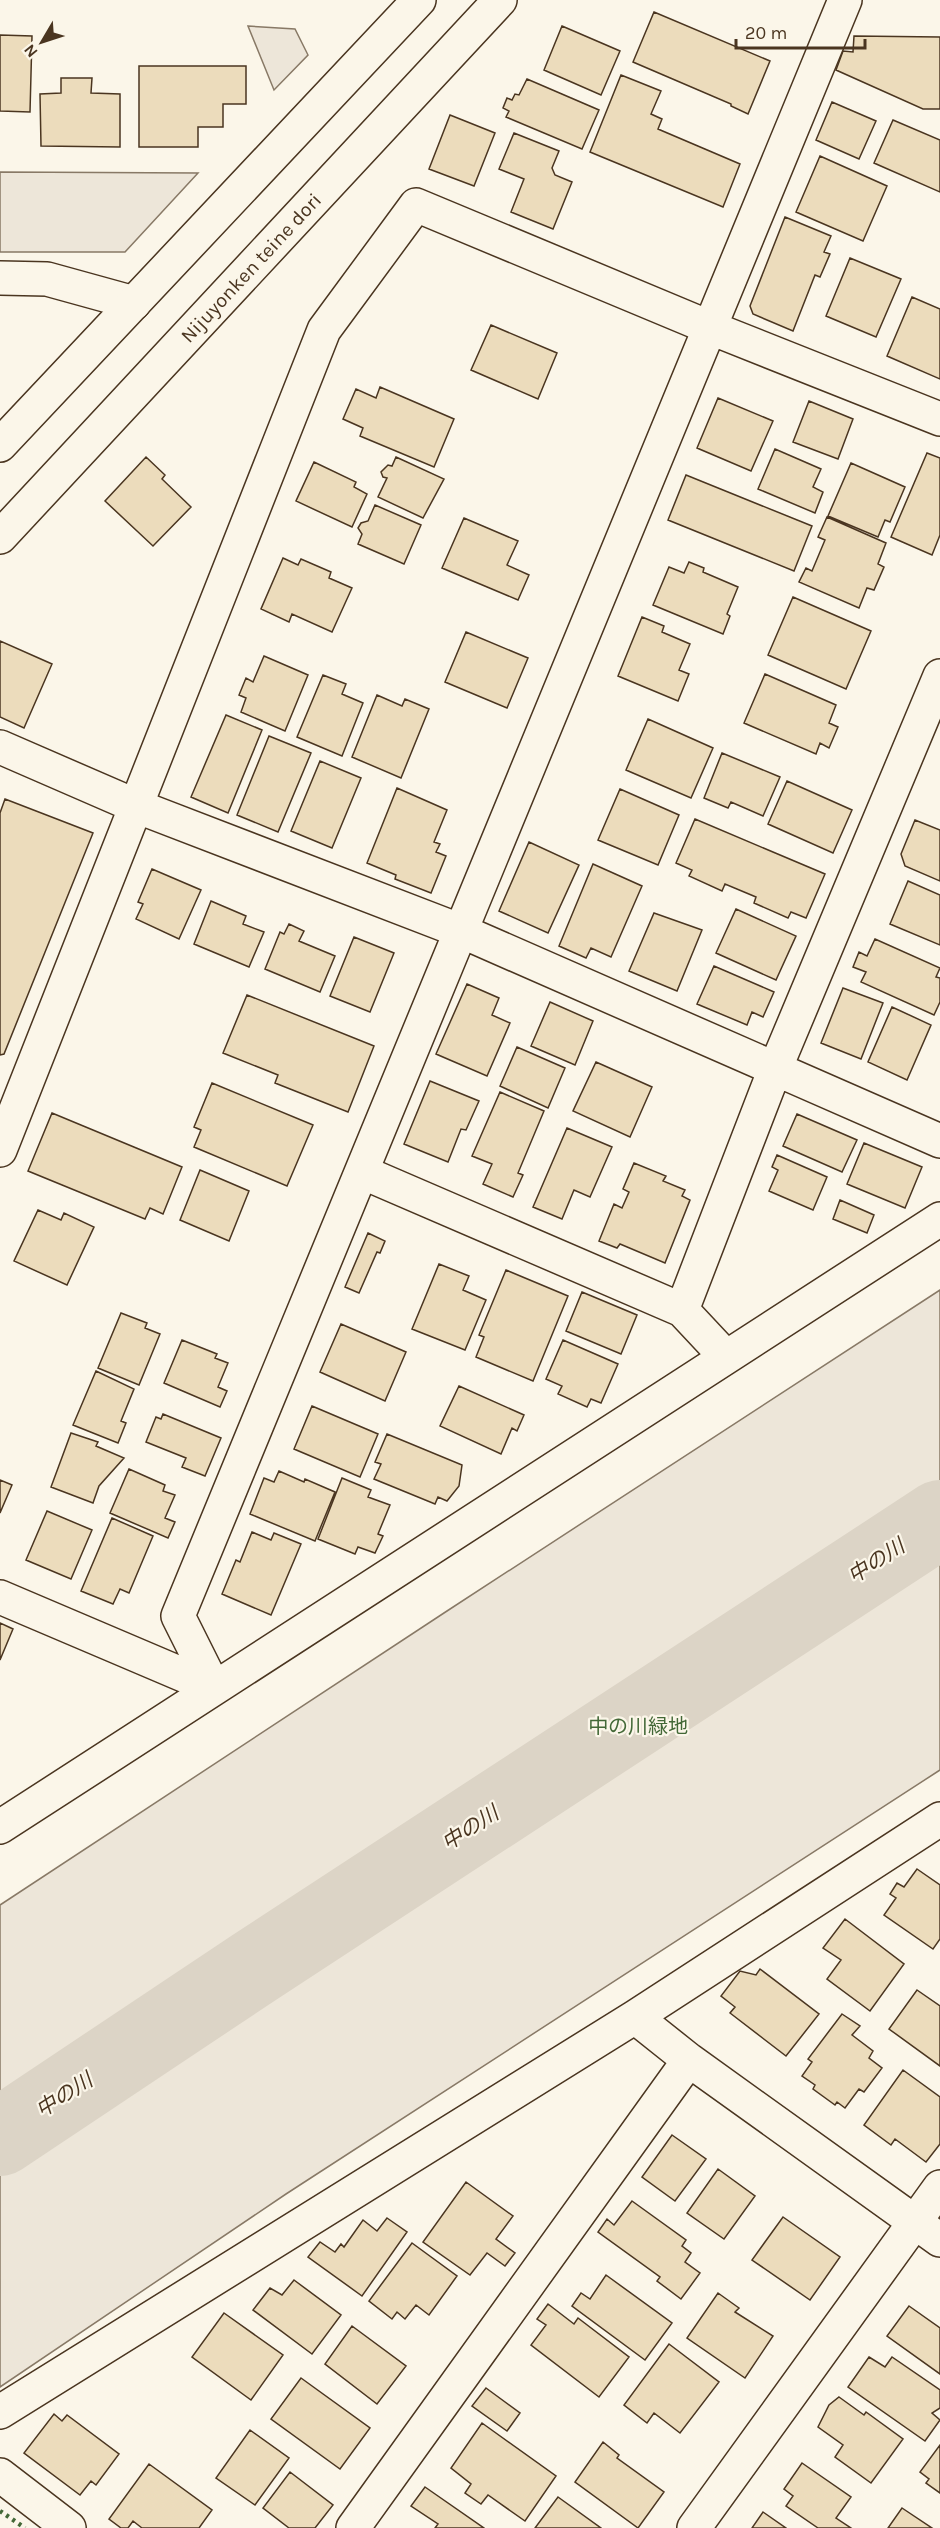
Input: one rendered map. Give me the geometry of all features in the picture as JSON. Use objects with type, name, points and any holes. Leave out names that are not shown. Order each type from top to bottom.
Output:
[{"type":"street","points":[[0,445],[418,0]]},
{"type":"street","name":"Nijuyonken teine dori","points":[[0,537],[500,0]]},
{"type":"street","points":[[214,1688],[178,1616],[845,0]]},
{"type":"street","points":[[0,1150],[324,330],[416,205],[711,328],[940,419]]},
{"type":"street","points":[[0,278],[47,279],[134,303]]},
{"type":"street","points":[[682,1310],[775,1069],[940,676]]},
{"type":"street","points":[[0,747],[136,806],[461,931],[940,1141]]},
{"type":"street","points":[[362,1172],[682,1310],[726,1357]]},
{"type":"street","points":[[0,1827],[940,1219]]},
{"type":"street","points":[[0,1597],[214,1688]]},
{"type":"street","points":[[0,2412],[635,2017],[940,1819]]},
{"type":"street","points":[[635,2017],[689,2060],[927,2231]]},
{"type":"street","points":[[352,2528],[689,2060]]},
{"type":"street","points":[[694,2528],[927,2231],[940,2187]]},
{"type":"street","points":[[0,2475],[69,2528]]},
{"type":"green space","points":[[248,26],[295,29],[308,55],[274,90]]},
{"type":"green space","points":[[0,172],[198,173],[125,252],[0,252]]},
{"type":"green space","name":"中の川緑地","points":[[940,1290],[940,1770],[286,2194],[0,2387],[0,1905]]},
{"type":"building","points":[[654,12],[770,61],[748,114],[731,104],[633,62]]},
{"type":"building","points":[[562,26],[620,51],[601,95],[544,70]]},
{"type":"building","points":[[0,35],[32,36],[30,112],[0,111]]},
{"type":"building","points":[[854,36],[940,37],[940,109],[923,109],[836,70],[843,51],[853,52]]},
{"type":"building","points":[[139,66],[246,66],[246,104],[223,104],[223,127],[198,127],[198,147],[139,147]]},
{"type":"building","points":[[621,75],[661,91],[651,114],[662,119],[658,129],[740,164],[723,207],[590,152]]},
{"type":"building","points":[[61,78],[92,78],[91,93],[120,94],[120,147],[41,146],[40,94],[61,93]]},
{"type":"building","points":[[527,79],[599,110],[582,149],[506,117],[509,111],[503,108],[507,98],[512,100],[515,94],[519,95]]},
{"type":"building","points":[[832,102],[876,121],[859,159],[816,140]]},
{"type":"building","points":[[450,115],[495,133],[474,186],[429,169]]},
{"type":"building","points":[[893,120],[940,140],[940,192],[874,163]]},
{"type":"building","points":[[514,133],[559,151],[552,168],[555,175],[572,182],[553,229],[511,212],[524,179],[499,169]]},
{"type":"building","points":[[820,156],[887,186],[863,241],[796,212]]},
{"type":"building","points":[[785,217],[831,236],[824,252],[830,254],[820,277],[815,275],[793,331],[753,314],[750,306]]},
{"type":"building","points":[[850,258],[901,279],[876,337],[826,316]]},
{"type":"building","points":[[912,297],[940,309],[940,379],[887,356]]},
{"type":"building","points":[[491,325],[557,353],[538,399],[471,370]]},
{"type":"building","points":[[380,387],[454,419],[434,467],[360,436],[363,428],[343,419],[356,389],[376,398]]},
{"type":"building","points":[[718,398],[773,421],[751,471],[697,448]]},
{"type":"building","points":[[809,401],[853,419],[838,459],[793,442]]},
{"type":"building","points":[[775,449],[821,469],[813,487],[823,492],[815,513],[758,489]]},
{"type":"building","points":[[927,453],[940,458],[940,535],[932,555],[891,537]]},
{"type":"building","points":[[146,457],[165,475],[162,479],[191,507],[153,546],[105,501]]},
{"type":"building","points":[[396,457],[444,479],[423,518],[378,497],[387,478],[383,477],[381,472],[388,465],[392,466]]},
{"type":"building","points":[[314,462],[356,482],[354,487],[367,494],[352,527],[296,501]]},
{"type":"building","points":[[851,463],[905,487],[890,522],[885,520],[878,537],[828,516]]},
{"type":"building","points":[[686,475],[812,526],[794,571],[668,520]]},
{"type":"building","points":[[375,505],[421,525],[404,564],[358,544],[362,534],[358,528],[361,523],[368,521]]},
{"type":"building","points":[[827,517],[886,543],[878,564],[884,567],[874,590],[867,588],[859,608],[799,582],[806,568],[812,571],[825,540],[818,537]]},
{"type":"building","points":[[464,518],[518,541],[507,565],[529,575],[518,600],[442,568]]},
{"type":"building","points":[[283,558],[298,565],[301,559],[331,572],[329,578],[352,588],[332,632],[292,614],[289,622],[261,609]]},
{"type":"building","points":[[689,562],[704,568],[703,572],[738,587],[727,614],[730,616],[723,634],[653,605],[669,567],[684,573]]},
{"type":"building","points":[[793,597],[871,631],[846,689],[768,655]]},
{"type":"building","points":[[642,617],[664,626],[662,632],[690,644],[679,670],[689,674],[678,701],[618,676]]},
{"type":"building","points":[[466,632],[528,658],[507,708],[445,682]]},
{"type":"building","points":[[0,641],[52,664],[24,728],[0,717]]},
{"type":"building","points":[[264,656],[308,675],[285,731],[241,712],[246,698],[239,695],[246,678],[253,682]]},
{"type":"building","points":[[765,674],[836,705],[829,723],[838,727],[829,748],[820,743],[816,754],[744,723]]},
{"type":"building","points":[[323,675],[346,684],[342,694],[363,703],[342,756],[297,737]]},
{"type":"building","points":[[377,695],[402,706],[405,699],[429,709],[401,778],[352,757]]},
{"type":"building","points":[[226,715],[262,730],[228,813],[191,797]]},
{"type":"building","points":[[648,719],[713,748],[691,798],[626,770]]},
{"type":"building","points":[[269,736],[311,753],[278,832],[237,815]]},
{"type":"building","points":[[722,753],[780,777],[763,816],[731,802],[728,808],[704,798]]},
{"type":"building","points":[[320,761],[361,778],[332,848],[291,831]]},
{"type":"building","points":[[787,781],[852,810],[833,853],[768,824]]},
{"type":"building","points":[[397,788],[447,810],[434,842],[440,844],[436,852],[446,856],[431,893],[395,879],[396,875],[367,863]]},
{"type":"building","points":[[620,789],[679,815],[658,865],[598,840]]},
{"type":"building","points":[[5,799],[93,833],[4,1054],[0,1055],[0,813]]},
{"type":"building","points":[[695,819],[825,874],[806,918],[791,912],[788,918],[754,903],[756,897],[725,884],[722,891],[689,876],[692,870],[676,863]]},
{"type":"building","points":[[915,820],[940,830],[940,881],[905,866],[901,854]]},
{"type":"building","points":[[529,842],[579,865],[548,933],[499,911]]},
{"type":"building","points":[[593,864],[642,886],[611,957],[591,948],[586,958],[559,946]]},
{"type":"building","points":[[152,869],[201,890],[179,939],[136,919],[143,904],[138,902]]},
{"type":"building","points":[[908,881],[940,895],[940,945],[890,924]]},
{"type":"building","points":[[211,901],[246,916],[243,924],[264,932],[249,967],[194,944]]},
{"type":"building","points":[[736,909],[796,936],[776,980],[716,953]]},
{"type":"building","points":[[654,913],[702,930],[677,991],[629,971]]},
{"type":"building","points":[[289,924],[304,931],[299,941],[335,956],[320,992],[265,969],[280,932],[284,934]]},
{"type":"building","points":[[354,937],[394,953],[370,1012],[330,996]]},
{"type":"building","points":[[875,939],[940,968],[936,977],[940,978],[940,1002],[934,1015],[861,982],[866,972],[853,967],[859,952],[867,956]]},
{"type":"building","points":[[714,966],[774,992],[763,1017],[752,1012],[747,1025],[697,1004]]},
{"type":"building","points":[[467,984],[499,998],[492,1015],[510,1023],[487,1076],[436,1054]]},
{"type":"building","points":[[843,988],[883,1003],[861,1059],[821,1043]]},
{"type":"building","points":[[247,995],[374,1046],[348,1112],[275,1083],[278,1075],[223,1053]]},
{"type":"building","points":[[550,1002],[593,1021],[575,1065],[531,1046]]},
{"type":"building","points":[[892,1007],[931,1025],[907,1080],[868,1062]]},
{"type":"building","points":[[517,1047],[565,1068],[548,1108],[500,1086]]},
{"type":"building","points":[[596,1062],[652,1087],[630,1137],[573,1111]]},
{"type":"building","points":[[430,1081],[479,1101],[466,1130],[461,1129],[448,1162],[404,1144]]},
{"type":"building","points":[[212,1083],[313,1125],[287,1186],[194,1147],[201,1130],[194,1127]]},
{"type":"building","points":[[500,1092],[544,1111],[518,1173],[523,1175],[513,1197],[483,1184],[492,1164],[472,1156]]},
{"type":"building","points":[[52,1113],[182,1167],[163,1214],[150,1208],[145,1219],[28,1171]]},
{"type":"building","points":[[797,1114],[857,1140],[842,1172],[783,1146]]},
{"type":"building","points":[[567,1128],[612,1147],[590,1197],[574,1190],[562,1219],[533,1207]]},
{"type":"building","points":[[864,1143],[922,1167],[905,1208],[847,1184]]},
{"type":"building","points":[[777,1155],[827,1177],[813,1210],[769,1191],[778,1170],[772,1167]]},
{"type":"building","points":[[634,1163],[666,1176],[663,1181],[685,1190],[682,1196],[690,1200],[665,1263],[620,1244],[617,1248],[599,1241],[614,1204],[622,1208],[629,1192],[623,1189]]},
{"type":"building","points":[[200,1170],[249,1191],[229,1241],[180,1220]]},
{"type":"building","points":[[840,1200],[874,1215],[867,1233],[833,1219]]},
{"type":"building","points":[[38,1210],[61,1220],[64,1213],[94,1227],[67,1285],[14,1261]]},
{"type":"building","points":[[368,1233],[385,1241],[380,1253],[377,1252],[359,1293],[345,1287]]},
{"type":"building","points":[[439,1264],[469,1276],[463,1290],[486,1300],[465,1350],[412,1329]]},
{"type":"building","points":[[506,1270],[568,1296],[533,1381],[476,1357],[484,1337],[479,1335]]},
{"type":"building","points":[[582,1292],[637,1315],[621,1354],[566,1331]]},
{"type":"building","points":[[121,1313],[147,1323],[145,1328],[160,1334],[139,1385],[98,1368]]},
{"type":"building","points":[[341,1324],[406,1352],[385,1401],[320,1372]]},
{"type":"building","points":[[182,1340],[217,1354],[215,1358],[228,1363],[218,1387],[227,1391],[220,1407],[164,1383]]},
{"type":"building","points":[[563,1340],[618,1364],[601,1403],[591,1399],[587,1407],[558,1394],[562,1386],[546,1379]]},
{"type":"building","points":[[96,1371],[134,1389],[121,1421],[126,1423],[118,1443],[73,1425]]},
{"type":"building","points":[[459,1386],[524,1415],[517,1431],[512,1428],[501,1454],[440,1426]]},
{"type":"building","points":[[312,1406],[378,1434],[360,1477],[294,1449]]},
{"type":"building","points":[[163,1414],[221,1438],[205,1476],[182,1467],[186,1458],[146,1442],[156,1417],[161,1419]]},
{"type":"building","points":[[71,1433],[98,1442],[96,1446],[124,1458],[99,1486],[93,1503],[51,1487]]},
{"type":"building","points":[[387,1434],[462,1465],[459,1486],[447,1501],[438,1497],[435,1504],[374,1479],[381,1464],[375,1462]]},
{"type":"building","points":[[129,1469],[165,1485],[163,1491],[175,1495],[165,1518],[175,1522],[168,1538],[110,1513]]},
{"type":"building","points":[[279,1471],[335,1492],[315,1541],[250,1514],[264,1478],[274,1482]]},
{"type":"building","points":[[342,1478],[371,1490],[368,1497],[390,1505],[378,1534],[383,1536],[375,1553],[358,1547],[355,1554],[318,1539]]},
{"type":"building","points":[[0,1480],[12,1485],[0,1513]]},
{"type":"building","points":[[47,1511],[92,1530],[71,1579],[26,1560]]},
{"type":"building","points":[[112,1518],[153,1536],[129,1593],[120,1589],[113,1604],[81,1591]]},
{"type":"building","points":[[252,1532],[271,1540],[274,1533],[301,1544],[271,1615],[222,1594],[236,1560],[240,1562]]},
{"type":"building","points":[[0,1623],[13,1629],[0,1660]]},
{"type":"building","points":[[917,1869],[940,1885],[940,1939],[933,1949],[884,1915],[896,1898],[890,1894],[897,1883],[904,1887]]},
{"type":"building","points":[[845,1919],[904,1964],[870,2011],[827,1979],[841,1960],[823,1948]]},
{"type":"building","points":[[760,1969],[819,2014],[786,2056],[730,2013],[735,2007],[721,1996],[740,1971],[756,1975]]},
{"type":"building","points":[[917,1990],[940,2006],[940,2066],[889,2029]]},
{"type":"building","points":[[842,2014],[860,2026],[852,2035],[873,2051],[869,2058],[882,2068],[864,2092],[859,2089],[845,2108],[837,2102],[835,2105],[813,2089],[815,2085],[802,2076],[812,2062],[808,2059]]},
{"type":"building","points":[[903,2070],[940,2097],[940,2144],[926,2162],[895,2139],[891,2145],[864,2125]]},
{"type":"building","points":[[672,2135],[706,2159],[675,2201],[642,2177]]},
{"type":"building","points":[[718,2169],[755,2196],[724,2239],[687,2213]]},
{"type":"building","points":[[466,2182],[513,2216],[496,2239],[515,2253],[505,2266],[487,2253],[470,2275],[423,2242]]},
{"type":"building","points":[[632,2201],[686,2240],[682,2246],[691,2253],[685,2262],[700,2273],[681,2299],[657,2281],[660,2277],[598,2232],[607,2219],[614,2225]]},
{"type":"building","points":[[783,2217],[840,2257],[810,2300],[752,2260]]},
{"type":"building","points":[[387,2218],[407,2232],[362,2296],[308,2257],[320,2242],[335,2252],[341,2244],[344,2247],[363,2220],[377,2231]]},
{"type":"building","points":[[412,2243],[457,2276],[429,2315],[416,2305],[405,2319],[397,2312],[392,2319],[369,2301]]},
{"type":"building","points":[[606,2275],[672,2323],[645,2360],[572,2306],[581,2293],[590,2299]]},
{"type":"building","points":[[294,2280],[341,2315],[312,2354],[253,2310],[270,2288],[282,2295]]},
{"type":"building","points":[[718,2293],[739,2308],[735,2312],[773,2336],[745,2378],[687,2338]]},
{"type":"building","points":[[548,2304],[574,2324],[578,2318],[629,2357],[599,2397],[531,2345],[546,2325],[537,2319]]},
{"type":"building","points":[[909,2306],[940,2328],[940,2374],[887,2336]]},
{"type":"building","points":[[224,2313],[283,2355],[251,2400],[192,2357]]},
{"type":"building","points":[[352,2326],[406,2366],[377,2404],[325,2364]]},
{"type":"building","points":[[669,2344],[719,2382],[680,2433],[654,2413],[647,2423],[624,2405]]},
{"type":"building","points":[[869,2357],[885,2367],[892,2357],[940,2390],[940,2408],[932,2413],[940,2420],[925,2441],[848,2387]]},
{"type":"building","points":[[301,2378],[370,2428],[340,2469],[271,2419]]},
{"type":"building","points":[[486,2388],[520,2413],[507,2431],[472,2406]]},
{"type":"building","points":[[839,2397],[864,2415],[866,2412],[903,2439],[871,2483],[835,2457],[843,2445],[818,2427],[829,2405]]},
{"type":"building","points":[[54,2414],[62,2421],[67,2415],[119,2454],[96,2485],[91,2481],[80,2495],[24,2453]]},
{"type":"building","points":[[482,2423],[556,2476],[525,2521],[488,2495],[481,2504],[465,2493],[471,2484],[451,2468]]},
{"type":"building","points":[[250,2430],[289,2458],[255,2505],[216,2478]]},
{"type":"building","points":[[603,2442],[619,2455],[617,2458],[664,2492],[638,2528],[575,2482]]},
{"type":"building","points":[[940,2445],[940,2493],[926,2483],[929,2479],[920,2472]]},
{"type":"building","points":[[802,2463],[851,2497],[836,2518],[851,2528],[818,2528],[786,2506],[793,2496],[784,2489]]},
{"type":"building","points":[[149,2464],[212,2510],[199,2528],[142,2528],[133,2521],[128,2528],[121,2528],[109,2519]]},
{"type":"building","points":[[290,2472],[333,2505],[315,2528],[289,2528],[263,2508]]},
{"type":"building","points":[[425,2487],[484,2528],[435,2528],[438,2524],[411,2506]]},
{"type":"building","points":[[558,2497],[601,2528],[535,2528]]},
{"type":"building","points":[[902,2508],[932,2528],[888,2528]]},
{"type":"building","points":[[763,2512],[786,2528],[752,2528]]},
{"type":"waterway","name":"中の川","points":[[0,2137],[255,1967],[940,1519]]},
{"type":"hedge","points":[[0,2511],[25,2528]]}]
